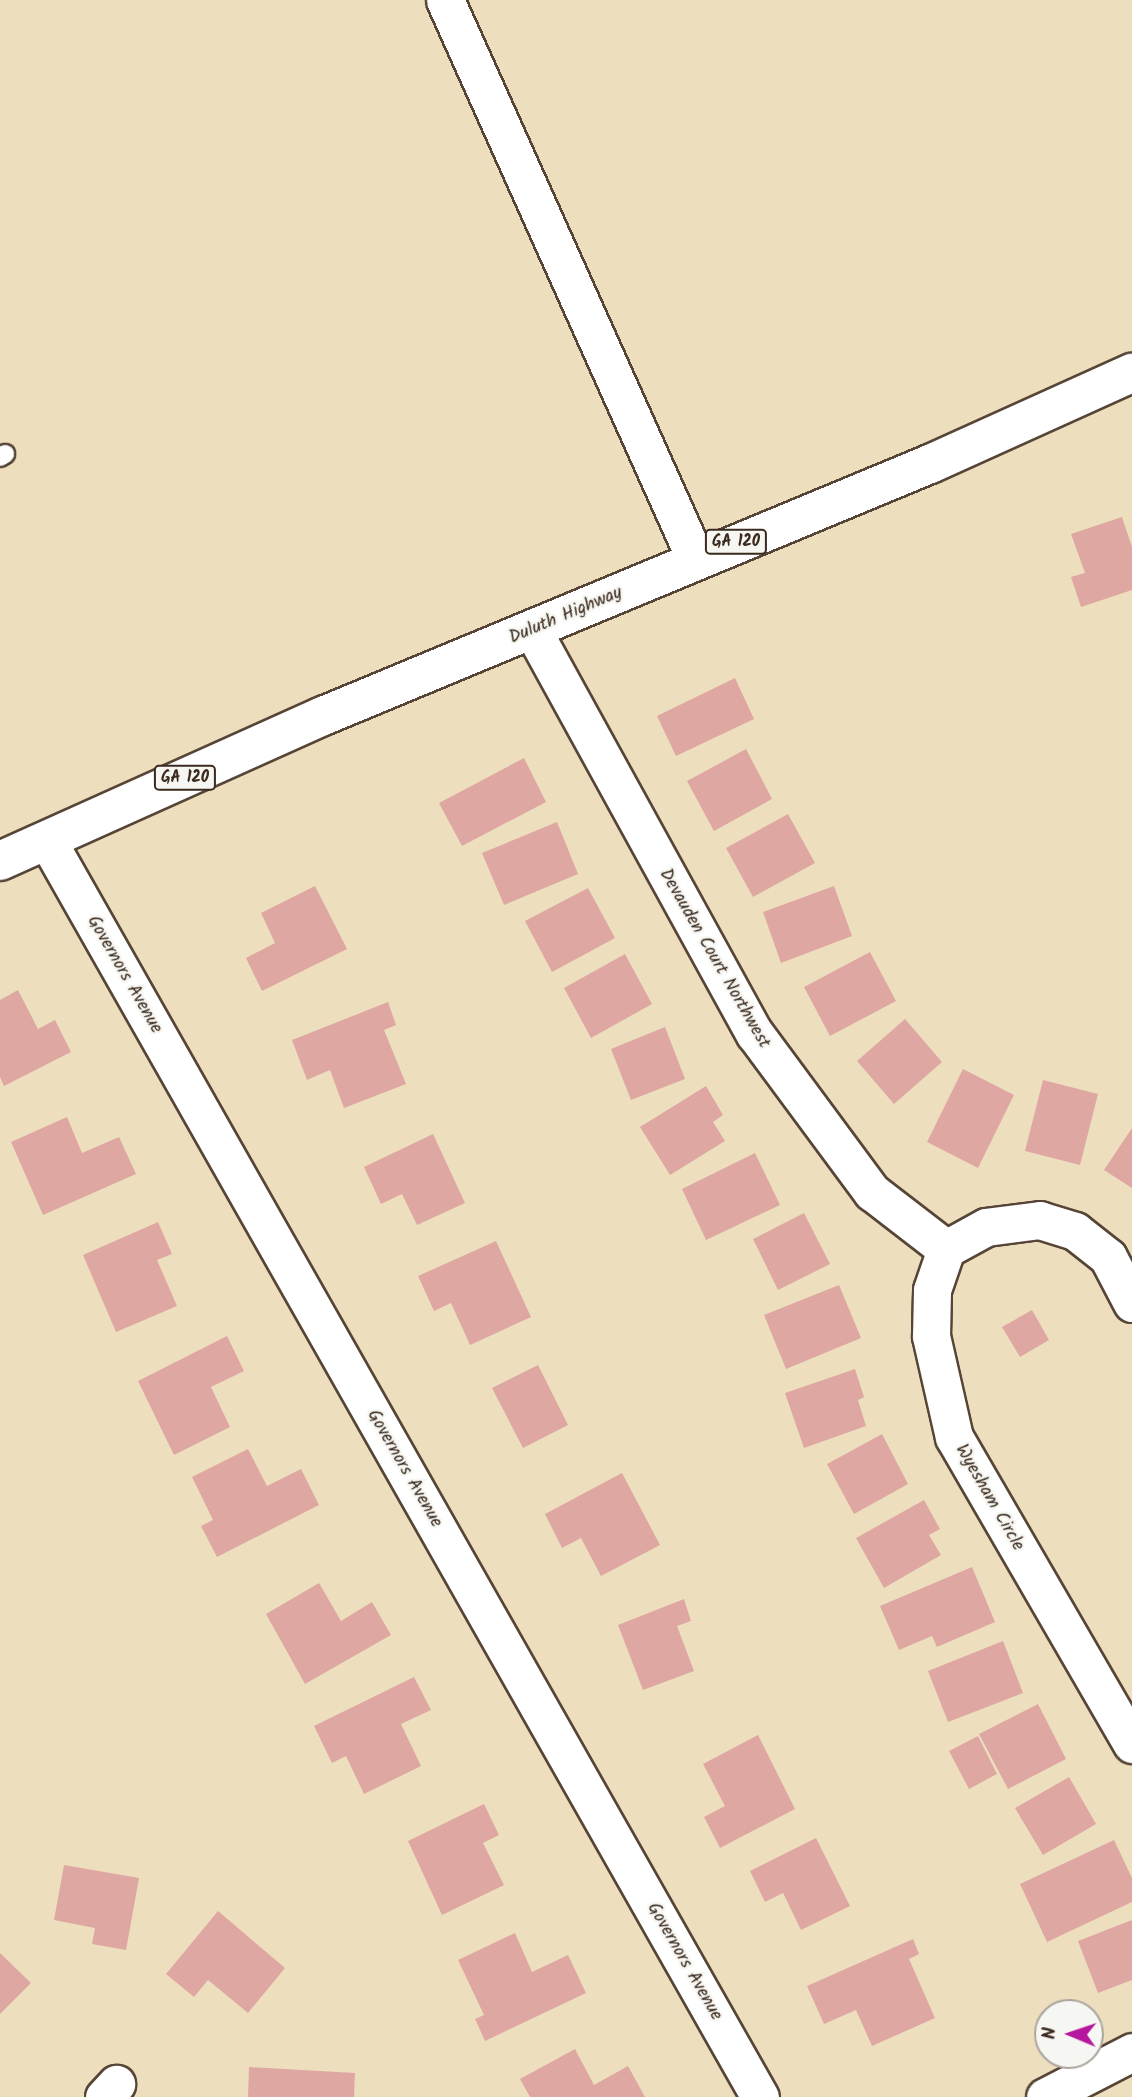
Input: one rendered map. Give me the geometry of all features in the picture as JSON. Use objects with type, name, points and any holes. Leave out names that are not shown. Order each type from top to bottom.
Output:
[{"type":"main road","name":"Duluth Highway","points":[[0,861],[323,716],[930,464],[1132,373]]},
{"type":"street","points":[[444,0],[696,559]]},
{"type":"street","name":"Devauden Court Northwest","points":[[533,631],[755,1034],[872,1192],[946,1250]]},
{"type":"street","name":"Governors Avenue","points":[[47,840],[760,2097]]},
{"type":"street","points":[[946,1250],[986,1227],[1040,1220],[1075,1231],[1108,1257],[1132,1303]]},
{"type":"street","name":"Wyesham Circle","points":[[946,1250],[932,1290],[931,1336],[954,1437],[1132,1744]]},
{"type":"street","points":[[1045,2097],[1132,2052]]},
{"type":"building","points":[[1122,517],[1132,547],[1132,590],[1081,607],[1071,577],[1085,573],[1071,534]]},
{"type":"building","points":[[735,678],[754,719],[676,756],[657,716]]},
{"type":"building","points":[[746,749],[772,799],[714,831],[687,781]]},
{"type":"building","points":[[524,758],[546,802],[462,846],[439,803]]},
{"type":"building","points":[[788,814],[815,863],[753,897],[726,848]]},
{"type":"building","points":[[557,822],[578,874],[504,905],[482,853]]},
{"type":"building","points":[[315,886],[347,949],[262,991],[246,958],[275,943],[261,913]]},
{"type":"building","points":[[834,886],[852,936],[781,963],[763,912]]},
{"type":"building","points":[[588,888],[615,938],[552,972],[525,921]]},
{"type":"building","points":[[870,952],[896,1001],[830,1036],[804,987]]},
{"type":"building","points":[[625,954],[652,1004],[591,1038],[564,988]]},
{"type":"building","points":[[18,990],[38,1029],[55,1020],[71,1052],[4,1086],[0,1077],[0,1000]]},
{"type":"building","points":[[388,1002],[396,1025],[384,1030],[406,1084],[344,1108],[330,1070],[307,1080],[292,1040]]},
{"type":"building","points":[[905,1019],[942,1062],[894,1104],[857,1061]]},
{"type":"building","points":[[665,1027],[685,1079],[631,1100],[611,1049]]},
{"type":"building","points":[[963,1069],[1014,1095],[978,1168],[927,1142]]},
{"type":"building","points":[[1043,1080],[1098,1094],[1080,1165],[1025,1151]]},
{"type":"building","points":[[706,1086],[723,1115],[713,1122],[725,1141],[670,1175],[640,1127]]},
{"type":"building","points":[[67,1117],[82,1153],[119,1137],[136,1174],[43,1215],[11,1142]]},
{"type":"building","points":[[1132,1128],[1132,1188],[1104,1170]]},
{"type":"building","points":[[433,1134],[465,1203],[417,1225],[402,1194],[381,1204],[364,1167]]},
{"type":"building","points":[[755,1153],[780,1205],[706,1240],[682,1189]]},
{"type":"building","points":[[804,1213],[830,1264],[778,1290],[753,1239]]},
{"type":"building","points":[[158,1222],[172,1254],[157,1260],[177,1306],[116,1332],[83,1255]]},
{"type":"building","points":[[496,1241],[531,1317],[470,1345],[451,1303],[434,1311],[418,1276]]},
{"type":"building","points":[[839,1285],[861,1338],[786,1369],[764,1315]]},
{"type":"building","points":[[1032,1310],[1049,1340],[1020,1357],[1002,1327]]},
{"type":"building","points":[[227,1336],[244,1371],[211,1387],[230,1427],[174,1455],[138,1381]]},
{"type":"building","points":[[538,1365],[568,1425],[523,1448],[492,1388]]},
{"type":"building","points":[[855,1369],[864,1397],[858,1400],[866,1426],[804,1448],[785,1393]]},
{"type":"building","points":[[882,1434],[908,1484],[854,1514],[827,1464]]},
{"type":"building","points":[[248,1449],[267,1486],[301,1469],[319,1505],[217,1557],[201,1526],[213,1520],[192,1477]]},
{"type":"building","points":[[622,1473],[660,1545],[601,1576],[581,1538],[562,1548],[545,1514]]},
{"type":"building","points":[[924,1500],[940,1529],[929,1535],[941,1555],[884,1588],[856,1538]]},
{"type":"building","points":[[972,1567],[995,1622],[937,1647],[932,1636],[899,1650],[880,1606]]},
{"type":"building","points":[[319,1583],[341,1621],[372,1602],[391,1635],[305,1684],[266,1614]]},
{"type":"building","points":[[684,1599],[691,1621],[677,1626],[694,1671],[643,1690],[618,1625]]},
{"type":"building","points":[[1003,1641],[1023,1693],[948,1722],[928,1671]]},
{"type":"building","points":[[414,1677],[431,1710],[401,1724],[421,1766],[364,1794],[346,1756],[332,1763],[314,1726]]},
{"type":"building","points":[[1038,1704],[1066,1759],[1008,1789],[979,1734]]},
{"type":"building","points":[[758,1735],[795,1809],[720,1848],[704,1817],[725,1806],[703,1764]]},
{"type":"building","points":[[978,1736],[997,1774],[969,1789],[949,1751]]},
{"type":"building","points":[[1069,1777],[1096,1824],[1043,1855],[1015,1808]]},
{"type":"building","points":[[484,1804],[499,1835],[483,1843],[504,1885],[442,1915],[408,1841]]},
{"type":"building","points":[[816,1838],[850,1906],[801,1930],[783,1893],[765,1902],[750,1871]]},
{"type":"building","points":[[1114,1840],[1132,1878],[1132,1902],[1047,1942],[1020,1884]]},
{"type":"building","points":[[64,1865],[139,1878],[126,1950],[92,1944],[95,1928],[54,1920]]},
{"type":"building","points":[[218,1911],[285,1968],[248,2013],[208,1980],[194,1997],[166,1974]]},
{"type":"building","points":[[1132,1920],[1132,1980],[1098,1993],[1078,1941]]},
{"type":"building","points":[[515,1933],[532,1972],[568,1955],[586,1993],[485,2041],[475,2019],[484,2015],[458,1960]]},
{"type":"building","points":[[913,1939],[919,1954],[909,1959],[935,2018],[872,2046],[856,2010],[824,2024],[807,1986]]},
{"type":"building","points":[[0,1953],[31,1983],[0,2014]]},
{"type":"building","points":[[575,2049],[594,2085],[628,2066],[645,2097],[530,2097],[520,2079]]},
{"type":"building","points":[[249,2067],[355,2073],[354,2097],[248,2097]]}]
